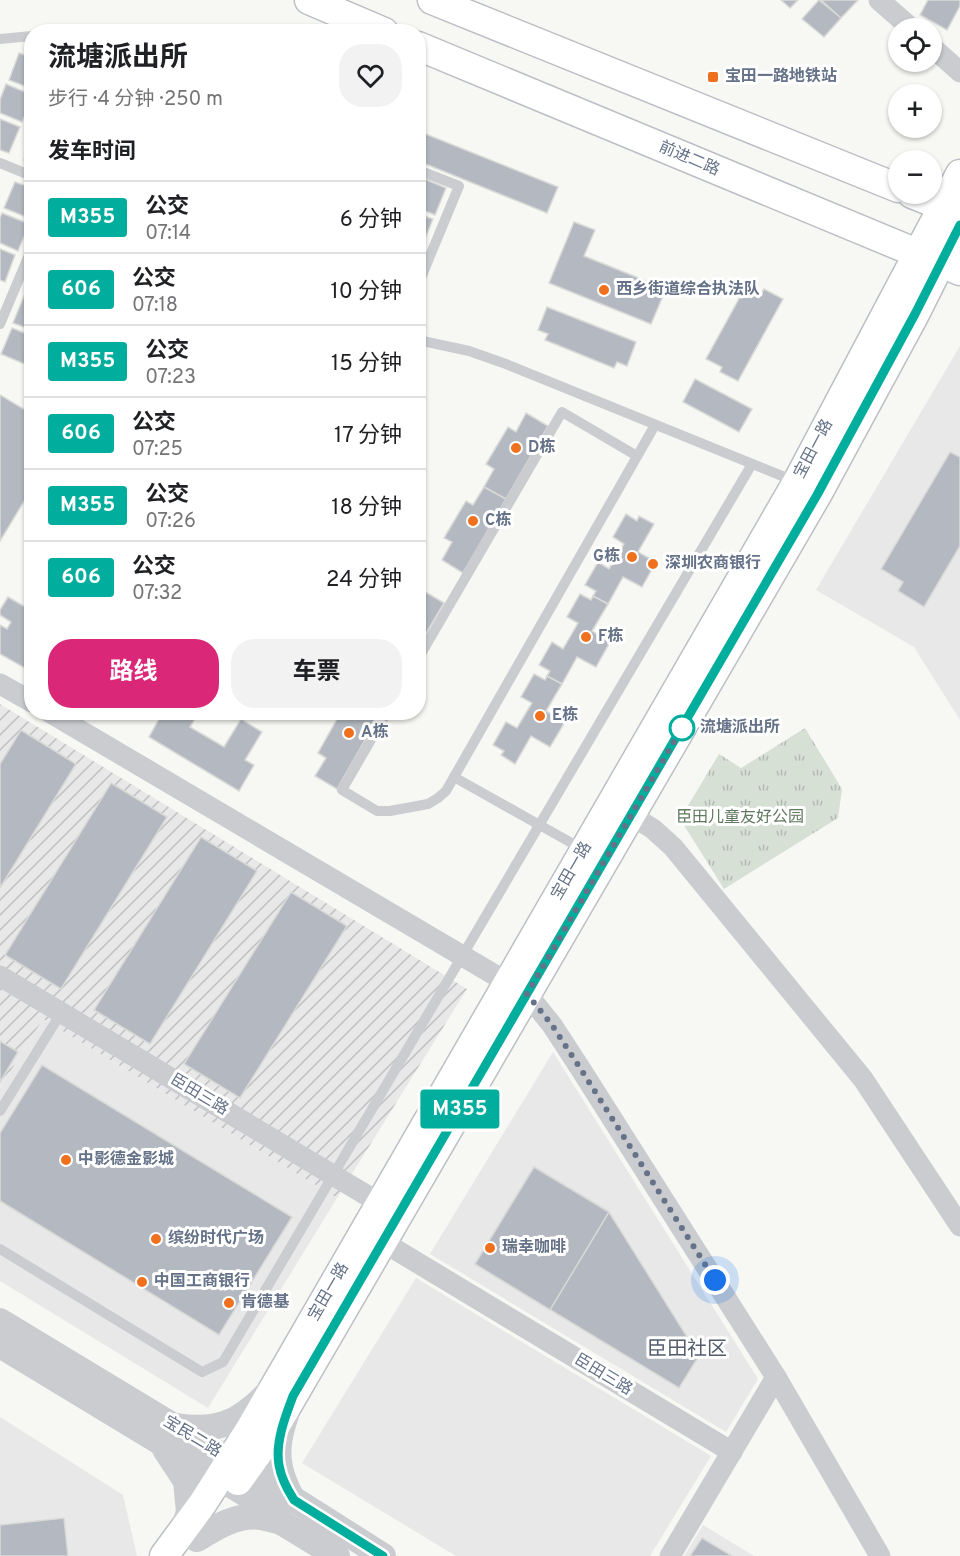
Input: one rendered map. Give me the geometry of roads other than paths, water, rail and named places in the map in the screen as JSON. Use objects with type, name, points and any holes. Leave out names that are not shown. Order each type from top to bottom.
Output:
[{"type":"main road","points":[[309,0],[362,24]]},
{"type":"main road","points":[[432,0],[888,184]]},
{"type":"main road","name":"前进二路","points":[[426,49],[939,263]]},
{"type":"main road","name":"宝田一路","points":[[518,988],[584,850],[622,808],[817,495],[915,314],[939,263],[954,214],[960,174]]},
{"type":"main road","points":[[933,204],[954,214]]},
{"type":"main road","name":"宝田一路","points":[[164,1556],[188,1542],[232,1474],[268,1439],[284,1391],[622,808],[797,482],[939,263]]},
{"type":"main road","name":"宝田一路","points":[[284,1391],[383,1242],[389,1209]]},
{"type":"street","points":[[879,0],[900,18]]},
{"type":"street","points":[[942,56],[960,72]]},
{"type":"street","points":[[0,684],[24,698]]},
{"type":"street","points":[[63,720],[518,988],[552,1025],[580,1068],[776,1377],[880,1556]]},
{"type":"street","points":[[622,808],[653,828],[673,847],[863,1079],[960,1226]]},
{"type":"street","name":"臣田三路","points":[[0,976],[389,1209]]},
{"type":"street","name":"臣田三路","points":[[383,1242],[732,1452]]},
{"type":"street","name":"宝民二路","points":[[0,1321],[59,1369],[232,1474],[254,1499],[287,1511],[383,1556]]},
{"type":"street","name":"宝民二路","points":[[0,1345],[59,1369]]},
{"type":"street","points":[[670,1556],[776,1377]]},
{"type":"street","points":[[284,1391],[284,1419],[278,1463],[287,1511],[261,1517],[242,1517],[188,1542],[189,1512],[186,1481],[170,1454],[166,1433],[221,1426],[284,1391]]},
{"type":"street","name":"宝民二路","points":[[287,1511],[337,1556]]},
{"type":"lane","points":[[0,39],[24,37]]},
{"type":"lane","points":[[0,163],[24,173]]},
{"type":"lane","points":[[426,173],[459,186],[426,266]]},
{"type":"lane","points":[[0,324],[24,267]]},
{"type":"lane","points":[[426,342],[469,351],[496,361],[797,482]]},
{"type":"lane","points":[[426,645],[562,412],[637,456]]},
{"type":"lane","points":[[382,720],[342,790],[376,811],[390,811],[429,804],[446,791],[655,425]]},
{"type":"lane","points":[[0,1249],[202,1372],[223,1362],[752,464]]},
{"type":"lane","points":[[454,777],[584,850]]},
{"type":"lane","points":[[0,1111],[62,1013]]},
{"type":"place","name":"宝田一路地铁站","points":[[713,77]]},
{"type":"place","name":"西乡街道综合执法队","points":[[604,290]]},
{"type":"place","name":"D栋","points":[[516,448]]},
{"type":"place","name":"C栋","points":[[473,521]]},
{"type":"place","name":"G栋","points":[[632,557]]},
{"type":"place","name":"深圳农商银行","points":[[653,564]]},
{"type":"place","name":"F栋","points":[[586,637]]},
{"type":"place","name":"E栋","points":[[540,716]]},
{"type":"place","name":"流塘派出所","points":[[682,728]]},
{"type":"place","name":"A栋","points":[[349,733]]},
{"type":"place","name":"中影德金影城","points":[[66,1160]]},
{"type":"place","name":"缤纷时代广场","points":[[156,1239]]},
{"type":"place","name":"瑞幸咖啡","points":[[490,1248]]},
{"type":"place","name":"中国工商银行","points":[[142,1282]]},
{"type":"place","name":"肯德基","points":[[229,1303]]},
{"type":"district","name":"臣田社区","points":[[687,1350]]},
{"type":"park label","name":"臣田儿童友好公园","points":[[740,818]]}]
